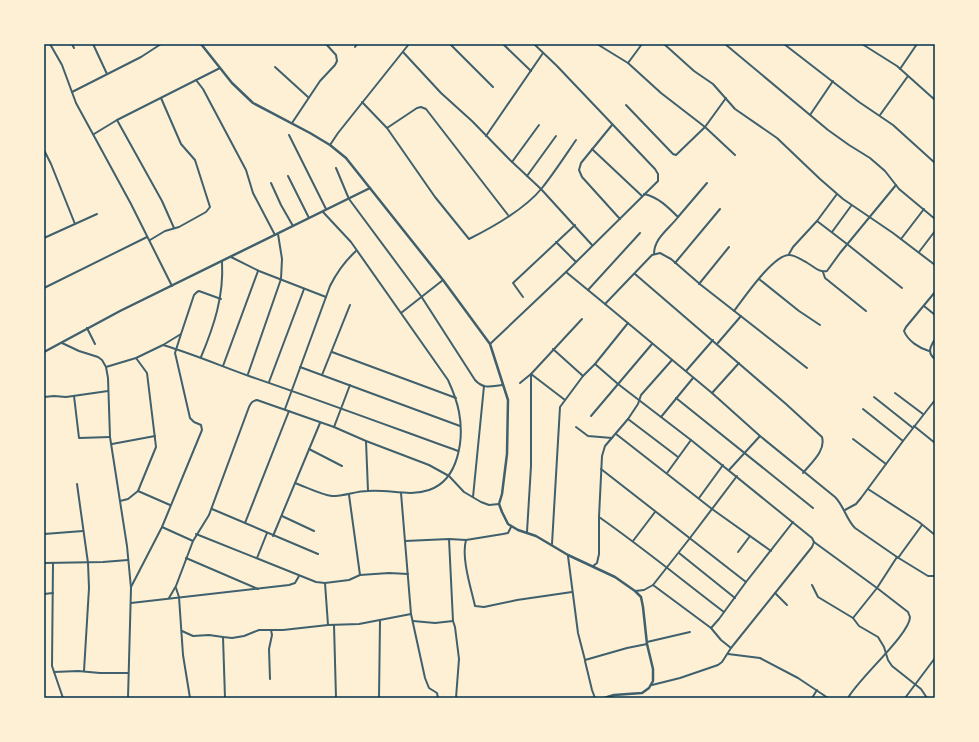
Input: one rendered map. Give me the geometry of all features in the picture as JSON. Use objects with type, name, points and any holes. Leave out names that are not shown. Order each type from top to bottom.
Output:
[{"type":"street","points":[[50,44],[62,65],[80,112],[94,134],[150,240],[172,286]]},
{"type":"street","points":[[72,44],[74,48]]},
{"type":"street","points":[[94,44],[107,74]]},
{"type":"street","points":[[72,92],[141,57],[161,44]]},
{"type":"street","points":[[202,44],[232,83],[252,103],[292,123],[330,145],[346,158],[443,280],[490,344],[508,400],[507,454],[502,494],[499,504],[504,518],[511,527],[536,536],[552,544],[568,555],[621,580],[641,597],[647,643],[653,673],[651,685]]},
{"type":"street","points":[[292,123],[320,81],[337,61],[336,54],[326,44]]},
{"type":"street","points":[[330,145],[362,102],[409,44]]},
{"type":"street","points":[[450,44],[493,87]]},
{"type":"street","points":[[503,44],[531,71]]},
{"type":"street","points":[[490,344],[620,219],[656,183],[658,178],[657,172],[557,66],[534,44]]},
{"type":"street","points":[[597,44],[628,63],[661,93],[705,127],[736,155]]},
{"type":"street","points":[[628,63],[642,44]]},
{"type":"street","points":[[664,44],[694,71],[713,84],[735,109],[776,138],[851,206],[901,239],[935,265]]},
{"type":"street","points":[[726,44],[844,142],[870,158],[885,171],[896,185],[935,219]]},
{"type":"street","points":[[784,44],[859,102],[880,115],[903,133],[935,163]]},
{"type":"street","points":[[862,44],[900,69],[935,100]]},
{"type":"street","points":[[900,69],[917,44]]},
{"type":"street","points":[[403,52],[441,93],[472,121],[541,189],[592,245]]},
{"type":"street","points":[[486,136],[543,53]]},
{"type":"street","points":[[276,67],[308,98]]},
{"type":"street","points":[[94,134],[117,120],[220,68]]},
{"type":"street","points":[[880,115],[908,76]]},
{"type":"street","points":[[196,80],[246,170],[253,193],[276,235],[282,259],[281,279],[248,375]]},
{"type":"street","points":[[810,115],[833,81]]},
{"type":"street","points":[[150,240],[165,231],[206,212],[209,210],[210,204],[195,160],[181,144],[161,98]]},
{"type":"street","points":[[626,105],[672,154],[676,155],[705,127],[726,98]]},
{"type":"street","points":[[362,102],[387,128],[435,197],[468,239],[479,234],[525,204],[541,189],[576,140]]},
{"type":"street","points":[[387,128],[417,108],[422,107],[426,109],[508,215]]},
{"type":"street","points":[[117,120],[162,201],[174,228]]},
{"type":"street","points":[[512,162],[539,125]]},
{"type":"street","points":[[612,125],[581,163],[579,172],[620,219]]},
{"type":"street","points":[[289,135],[326,210]]},
{"type":"street","points":[[527,176],[556,136]]},
{"type":"street","points":[[592,149],[642,196]]},
{"type":"street","points":[[44,150],[75,224]]},
{"type":"street","points":[[336,168],[349,199],[421,296],[475,380],[480,385],[484,386],[504,385]]},
{"type":"street","points":[[288,176],[309,218]]},
{"type":"street","points":[[271,183],[293,226]]},
{"type":"street","points":[[605,304],[654,254],[658,239],[708,183]]},
{"type":"street","points":[[823,272],[828,271],[869,217],[896,185]]},
{"type":"street","points":[[44,352],[87,328],[370,188]]},
{"type":"street","points":[[644,194],[657,199],[678,217]]},
{"type":"street","points":[[788,255],[793,247],[817,221],[837,194]]},
{"type":"street","points":[[832,232],[851,206]]},
{"type":"street","points":[[675,263],[720,209]]},
{"type":"street","points":[[901,239],[924,209]]},
{"type":"street","points":[[295,483],[333,496],[349,495],[368,491],[391,491],[401,493],[429,490],[449,476],[456,463],[461,437],[460,412],[448,380],[351,242],[323,212]]},
{"type":"street","points":[[44,238],[97,214]]},
{"type":"street","points":[[817,221],[902,288]]},
{"type":"street","points":[[523,297],[513,283],[575,225]]},
{"type":"street","points":[[919,252],[935,230]]},
{"type":"street","points":[[588,290],[640,233]]},
{"type":"street","points":[[44,288],[147,236]]},
{"type":"street","points":[[556,242],[576,262]]},
{"type":"street","points":[[699,284],[729,247]]},
{"type":"street","points":[[285,409],[335,275],[356,251]]},
{"type":"street","points":[[654,254],[660,253],[675,263],[699,284],[807,368]]},
{"type":"street","points":[[734,311],[776,259],[788,255],[798,257],[823,272],[825,278],[866,311]]},
{"type":"street","points":[[231,257],[258,271],[326,298]]},
{"type":"street","points":[[202,357],[212,331],[221,300],[223,272],[222,262]]},
{"type":"street","points":[[223,366],[258,271]]},
{"type":"street","points":[[566,272],[712,393],[804,473],[835,497],[845,510],[850,523],[855,528],[898,558],[928,576],[935,576]]},
{"type":"street","points":[[635,274],[713,340],[822,437],[823,442],[820,452],[804,473]]},
{"type":"street","points":[[759,279],[799,311],[820,325]]},
{"type":"street","points":[[401,313],[443,280]]},
{"type":"street","points":[[269,382],[304,288]]},
{"type":"street","points":[[131,588],[162,527],[203,427],[190,418],[179,377],[176,349],[194,295],[200,291],[221,300]]},
{"type":"street","points":[[935,292],[904,331],[916,344],[929,351],[935,359]]},
{"type":"street","points":[[322,375],[350,306]]},
{"type":"street","points":[[924,306],[935,315]]},
{"type":"street","points":[[717,344],[741,316]]},
{"type":"street","points":[[520,382],[531,374],[582,319]]},
{"type":"street","points":[[552,544],[560,407],[583,376],[595,364],[628,323]]},
{"type":"street","points":[[87,328],[95,344]]},
{"type":"street","points":[[106,367],[136,358],[163,345],[181,334]]},
{"type":"street","points":[[929,351],[935,339]]},
{"type":"street","points":[[686,372],[713,340]]},
{"type":"street","points":[[61,342],[79,351],[98,357],[102,360],[106,367],[108,378],[110,437],[127,546],[131,588],[128,698]]},
{"type":"street","points":[[591,416],[652,344]]},
{"type":"street","points":[[163,345],[202,357],[223,366],[458,451]]},
{"type":"street","points":[[553,349],[583,376]]},
{"type":"street","points":[[332,352],[456,398]]},
{"type":"street","points":[[120,501],[130,498],[138,491],[156,447],[147,372],[136,358]]},
{"type":"street","points":[[593,566],[597,563],[599,557],[602,456],[605,446],[628,419],[638,404],[641,395],[672,360]]},
{"type":"street","points":[[712,393],[739,363]]},
{"type":"street","points":[[595,364],[618,384],[692,440],[794,522],[812,538],[814,542],[908,612],[910,617],[909,624],[886,653],[864,676],[848,698]]},
{"type":"street","points":[[300,367],[460,426]]},
{"type":"street","points":[[531,374],[565,400]]},
{"type":"street","points":[[527,532],[531,466],[531,374]]},
{"type":"street","points":[[661,417],[693,377]]},
{"type":"street","points":[[334,427],[350,386]]},
{"type":"street","points":[[473,498],[484,386]]},
{"type":"street","points":[[44,397],[66,397],[108,391]]},
{"type":"street","points":[[895,393],[923,415]]},
{"type":"street","points":[[74,396],[79,438],[110,437]]},
{"type":"street","points":[[874,397],[935,443]]},
{"type":"street","points":[[676,398],[813,508]]},
{"type":"street","points":[[169,598],[176,586],[196,534],[204,524],[212,509],[251,402],[257,400],[334,427],[429,465],[449,476],[457,485],[473,498],[489,505],[499,504]]},
{"type":"street","points":[[845,510],[856,504],[935,400]]},
{"type":"street","points":[[863,409],[903,441]]},
{"type":"street","points":[[245,523],[289,411]]},
{"type":"street","points":[[628,419],[678,457]]},
{"type":"street","points":[[273,536],[320,423]]},
{"type":"street","points":[[576,427],[588,436],[613,438]]},
{"type":"street","points":[[616,434],[712,509],[771,551]]},
{"type":"street","points":[[112,444],[155,436]]},
{"type":"street","points":[[729,470],[760,436]]},
{"type":"street","points":[[852,439],[886,464]]},
{"type":"street","points":[[667,473],[692,440]]},
{"type":"street","points":[[366,441],[368,491]]},
{"type":"street","points":[[309,449],[342,466]]},
{"type":"street","points":[[699,498],[723,465]]},
{"type":"street","points":[[602,469],[746,582]]},
{"type":"street","points":[[635,591],[644,590],[653,585],[737,476]]},
{"type":"street","points":[[76,484],[88,563],[89,610],[84,671]]},
{"type":"street","points":[[868,489],[935,535]]},
{"type":"street","points":[[138,491],[170,505]]},
{"type":"street","points":[[401,493],[411,614],[427,682],[429,688],[438,695],[438,698]]},
{"type":"street","points":[[349,495],[360,575]]},
{"type":"street","points":[[212,509],[318,554]]},
{"type":"street","points":[[633,541],[656,511]]},
{"type":"street","points":[[282,516],[314,531]]},
{"type":"street","points":[[599,517],[633,541],[724,612]]},
{"type":"street","points":[[710,628],[794,522]]},
{"type":"street","points":[[853,618],[877,588],[922,525]]},
{"type":"street","points":[[162,527],[193,541]]},
{"type":"street","points":[[404,541],[449,539],[466,540],[508,533],[511,527]]},
{"type":"street","points":[[44,534],[83,531]]},
{"type":"street","points":[[257,558],[267,533]]},
{"type":"street","points":[[196,534],[316,582],[324,583],[349,580],[360,575],[389,573],[408,574]]},
{"type":"street","points":[[738,552],[750,536]]},
{"type":"street","points":[[449,539],[453,621],[459,659],[456,698]]},
{"type":"street","points":[[466,540],[465,546],[467,566],[475,606],[484,607],[517,600],[572,592]]},
{"type":"street","points":[[604,698],[614,695],[642,693],[651,685],[684,677],[718,665],[722,662],[731,648],[812,547],[814,542]]},
{"type":"street","points":[[679,553],[735,598]]},
{"type":"street","points":[[568,555],[578,633],[595,698]]},
{"type":"street","points":[[186,558],[259,589]]},
{"type":"street","points":[[44,563],[88,563],[128,560]]},
{"type":"street","points":[[53,563],[52,666],[63,698]]},
{"type":"street","points":[[131,603],[259,589],[295,583],[299,576]]},
{"type":"street","points":[[324,583],[328,625]]},
{"type":"street","points":[[653,585],[710,628],[731,648]]},
{"type":"street","points":[[812,585],[818,597],[853,618],[860,626],[878,637],[892,666],[915,684],[927,698]]},
{"type":"street","points":[[176,586],[180,597],[183,655],[190,698]]},
{"type":"street","points":[[44,594],[53,593]]},
{"type":"street","points":[[775,593],[787,605]]},
{"type":"street","points":[[182,631],[193,636],[244,636],[259,630],[358,624],[411,614]]},
{"type":"street","points":[[378,698],[380,620]]},
{"type":"street","points":[[413,621],[434,623],[453,621]]},
{"type":"street","points":[[334,625],[336,698]]},
{"type":"street","points":[[270,679],[269,649],[272,636],[271,630]]},
{"type":"street","points":[[585,660],[690,632]]},
{"type":"street","points":[[223,637],[225,698]]},
{"type":"street","points":[[728,654],[760,658],[773,663],[828,698]]},
{"type":"street","points":[[905,698],[935,658]]},
{"type":"street","points":[[54,672],[84,671],[100,673],[128,673]]},
{"type":"street","points":[[812,698],[817,690]]}]
